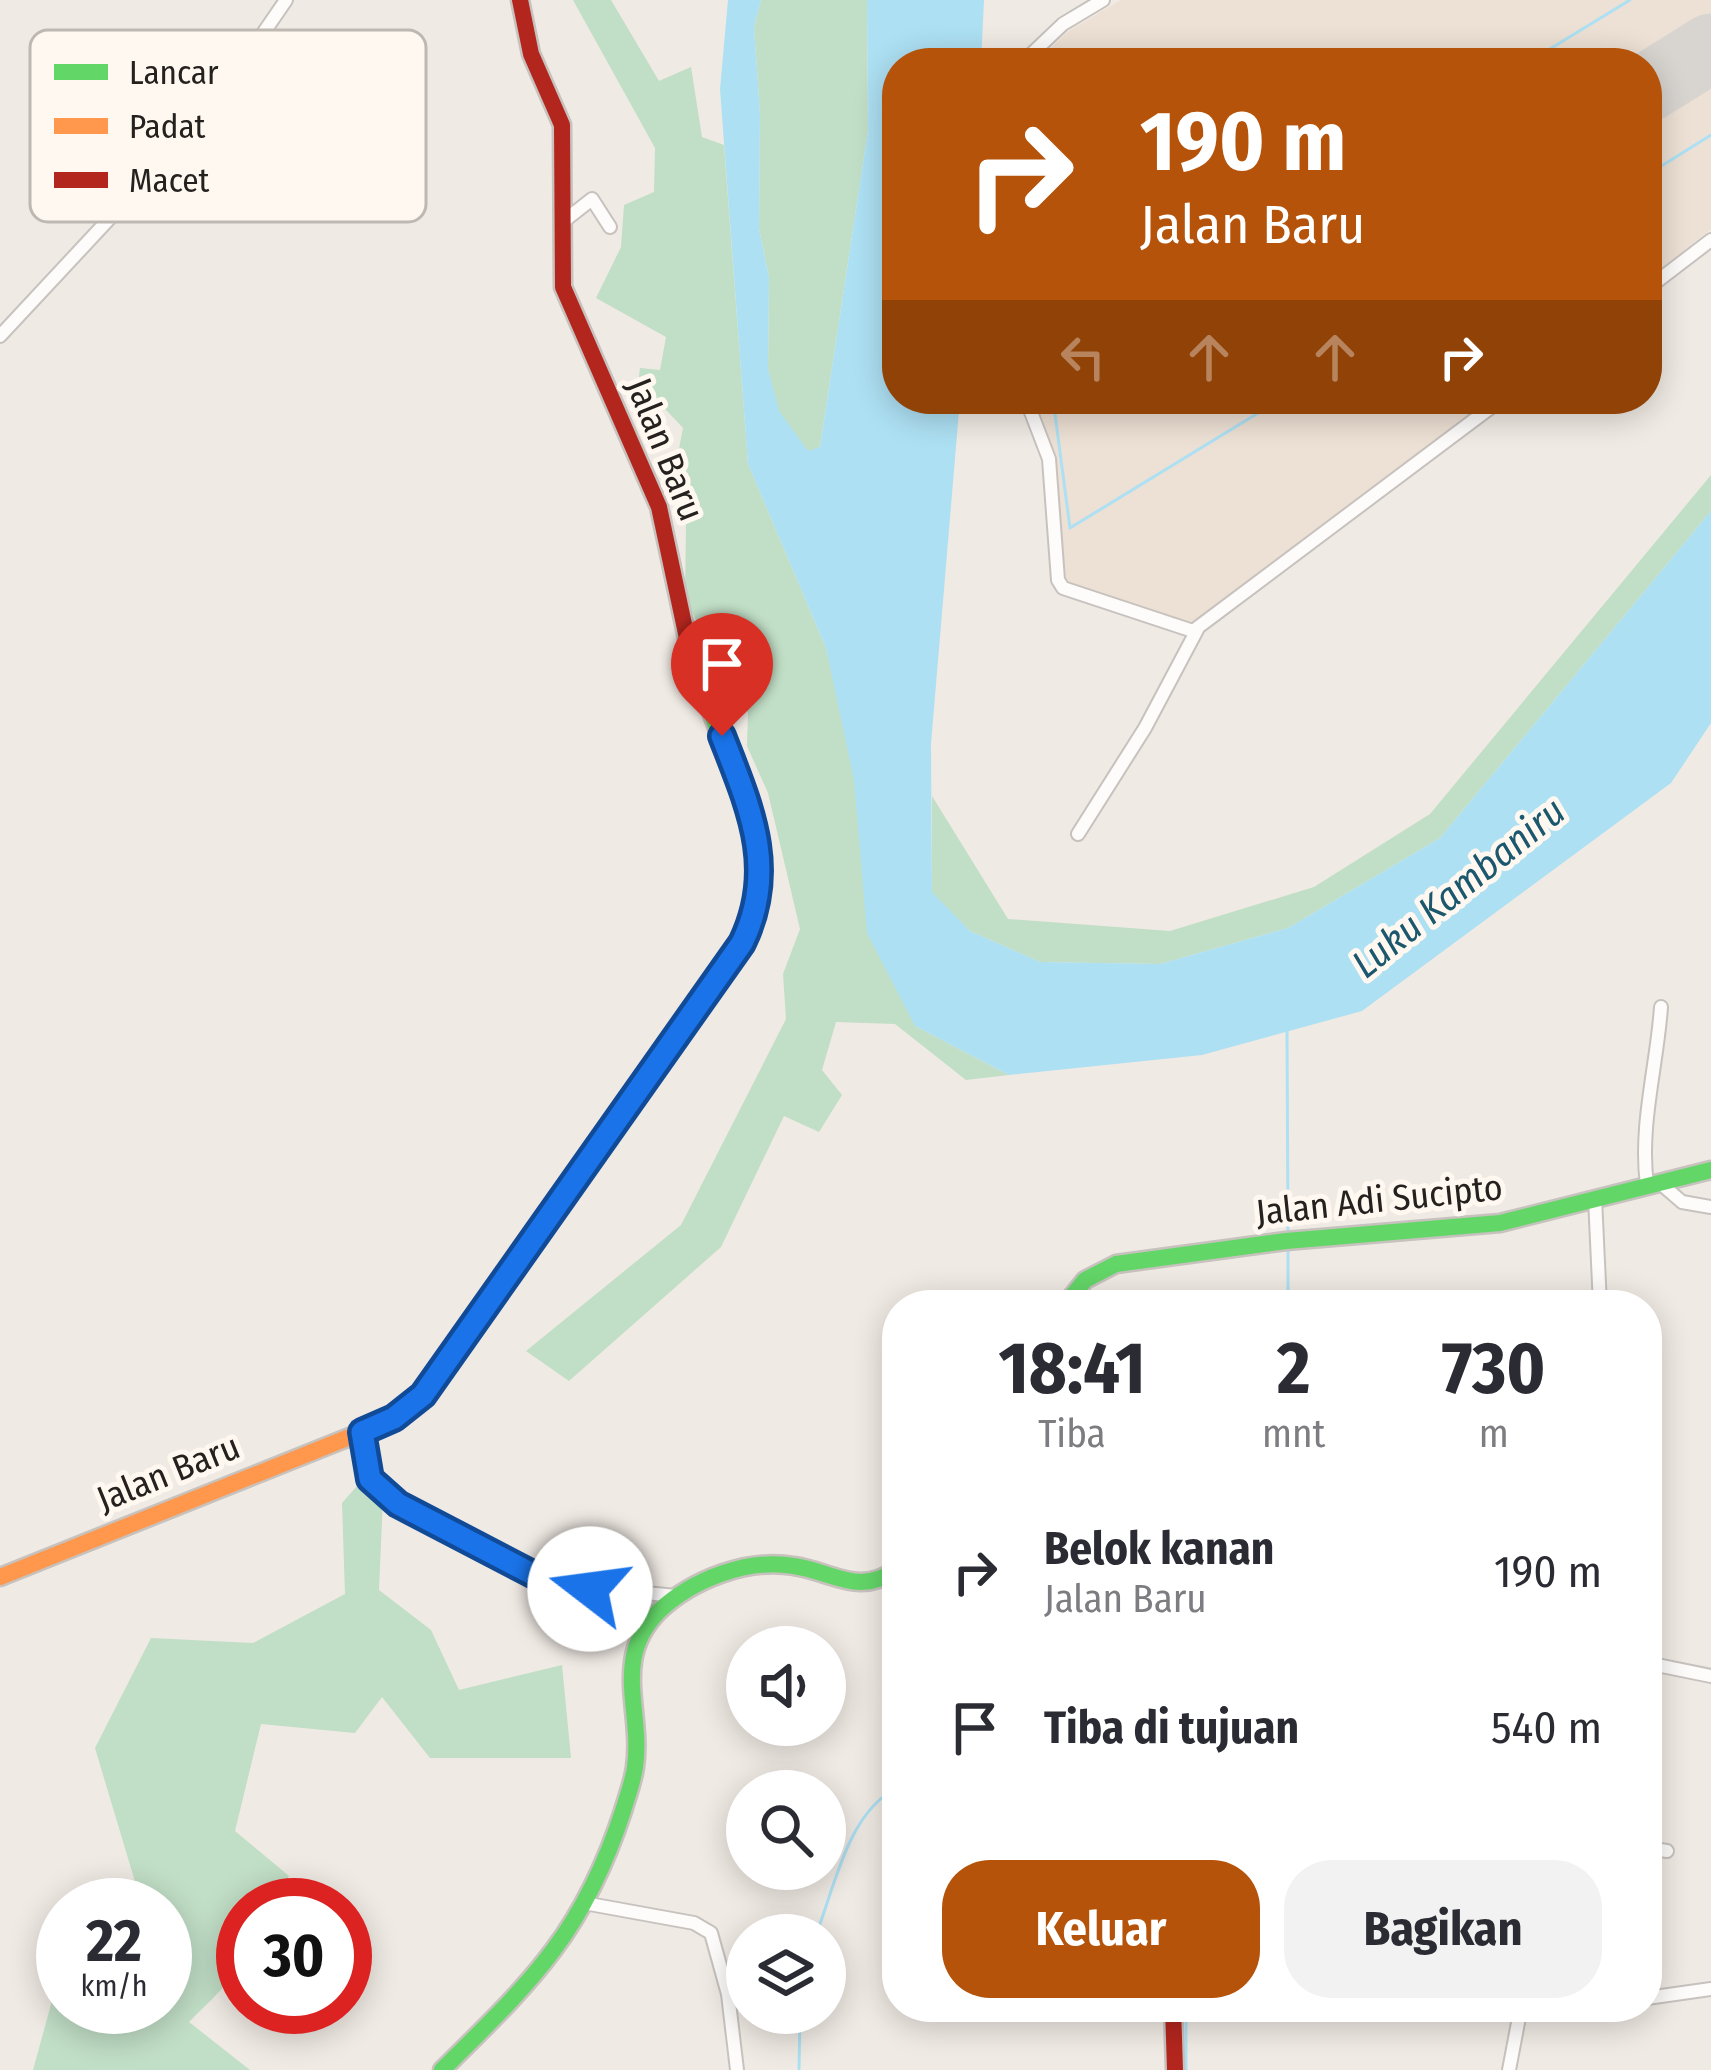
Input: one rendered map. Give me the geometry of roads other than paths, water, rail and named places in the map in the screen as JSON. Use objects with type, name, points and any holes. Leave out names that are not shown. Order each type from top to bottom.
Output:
[{"type":"main road","name":"Jalan Baru","points":[[0,1577],[362,1432],[410,1408],[448,1362],[742,943],[761,892],[751,816],[687,645],[659,508],[563,287],[562,125],[531,54],[520,0]]},
{"type":"main road","name":"Jalan Adi Sucipto","points":[[1077,1290],[1085,1280],[1116,1264],[1294,1240],[1464,1229],[1711,1170]]},
{"type":"main road","points":[[442,2070],[541,1970],[566,1939],[584,1903],[634,1768],[637,1746],[629,1668],[652,1617],[676,1596],[738,1571],[772,1564],[796,1566],[859,1587],[882,1578]]},
{"type":"main road","points":[[1174,2022],[1175,2070]]},
{"type":"street","points":[[265,30],[286,0]]},
{"type":"street","points":[[1037,48],[1058,28],[1103,0]]},
{"type":"street","points":[[564,221],[592,200],[610,226]]},
{"type":"street","points":[[0,336],[106,222]]},
{"type":"street","points":[[1662,278],[1711,240]]},
{"type":"street","points":[[1032,414],[1049,459],[1058,580],[1063,588],[1198,630]]},
{"type":"street","points":[[1078,833],[1145,728],[1198,630],[1482,414]]},
{"type":"street","points":[[1661,1007],[1655,1082],[1642,1148],[1653,1183],[1682,1202],[1711,1208]]},
{"type":"street","points":[[1595,1198],[1599,1290]]},
{"type":"street","points":[[362,1432],[370,1479],[417,1516],[555,1584],[676,1596]]},
{"type":"street","points":[[1662,1667],[1711,1676]]},
{"type":"street","points":[[1662,1850],[1667,1851]]},
{"type":"street","points":[[584,1903],[694,1923],[711,1933],[724,1973],[737,2070]]},
{"type":"street","points":[[1662,1996],[1711,1989]]},
{"type":"street","points":[[1509,2070],[1518,2022]]},
{"type":"water","name":"Luku Kambaniru","points":[[728,0],[761,0],[754,27],[760,113],[759,229],[769,277],[768,369],[779,411],[808,451],[820,447],[868,130],[867,0],[984,0],[982,48],[882,48],[882,414],[959,414],[931,744],[932,892],[970,931],[1040,962],[1160,964],[1288,928],[1440,838],[1711,511],[1711,723],[1671,783],[1362,1011],[1202,1055],[1009,1075],[915,1026],[867,933],[854,780],[826,648],[748,464],[720,89]]},
{"type":"waterway","points":[[1552,48],[1630,0]]},
{"type":"waterway","points":[[1662,166],[1711,135]]},
{"type":"waterway","points":[[1055,414],[1070,528],[1256,414]]},
{"type":"waterway","points":[[1287,1031],[1288,1232]]},
{"type":"waterway","points":[[1288,1247],[1288,1290]]},
{"type":"waterway","points":[[823,1914],[855,1832],[882,1798]]},
{"type":"waterway","points":[[1186,2022],[1186,2070]]},
{"type":"waterway","points":[[799,2070],[800,2034]]}]
